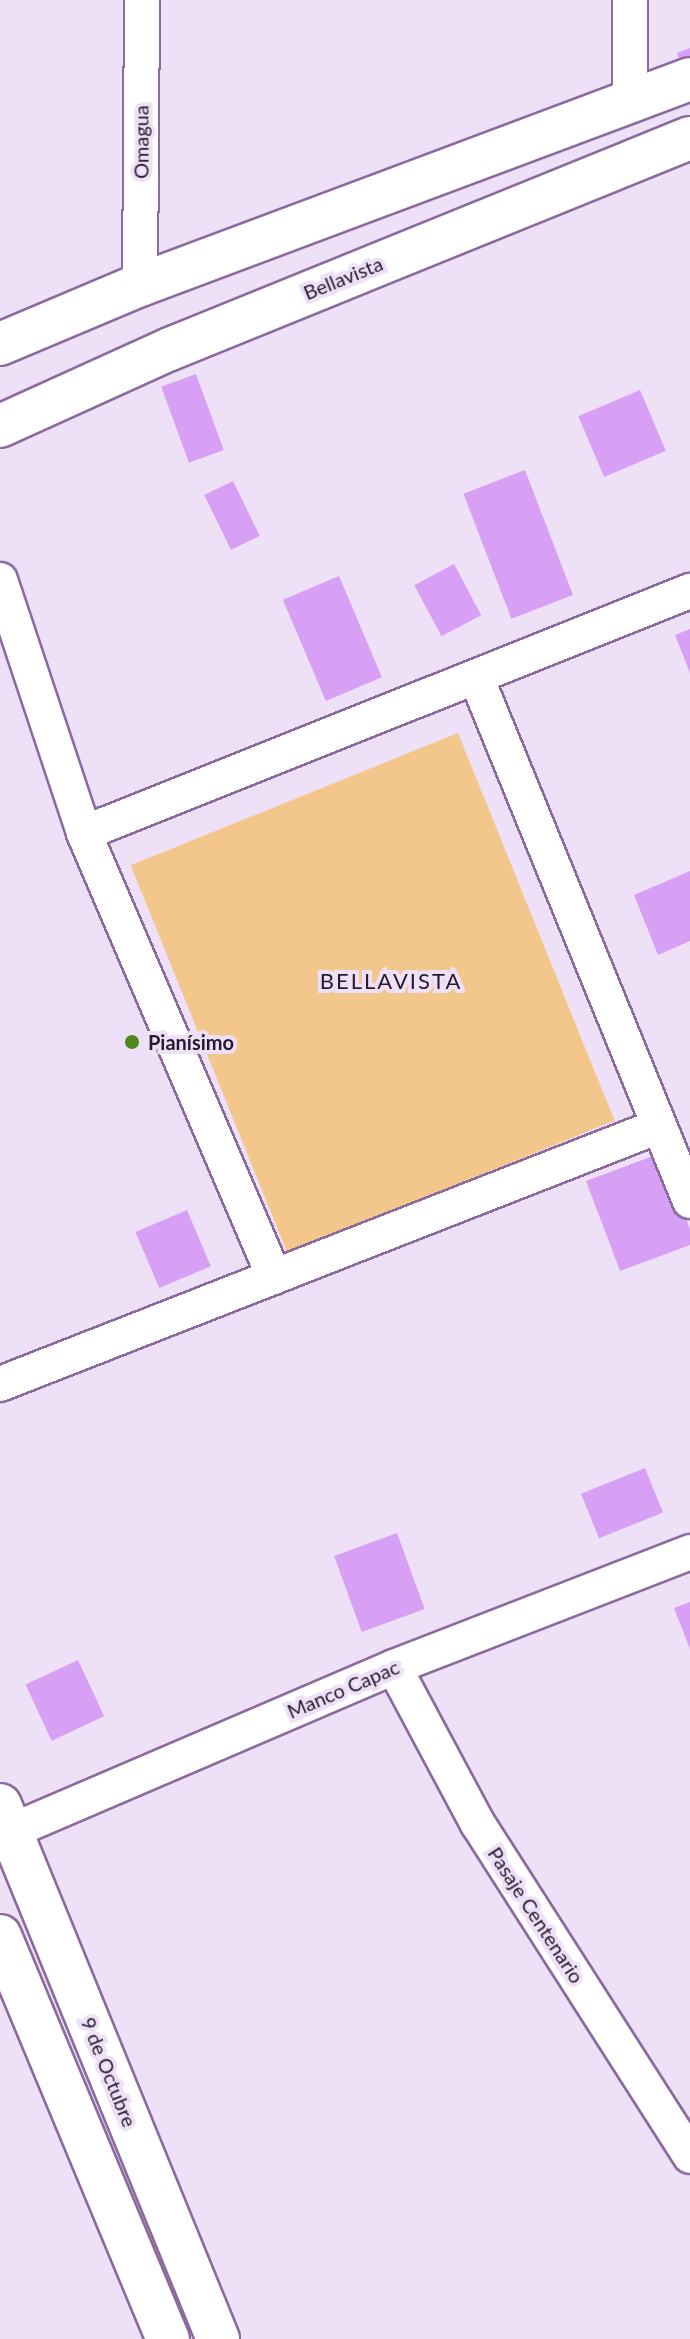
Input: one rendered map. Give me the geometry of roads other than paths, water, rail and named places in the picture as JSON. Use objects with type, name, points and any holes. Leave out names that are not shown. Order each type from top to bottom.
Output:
[{"type":"street","name":"Omagua","points":[[140,285],[142,0]]},
{"type":"street","points":[[630,0],[630,102]]},
{"type":"street","points":[[0,344],[140,285],[690,79]]},
{"type":"street","name":"Bellavista","points":[[0,426],[170,349],[690,138]]},
{"type":"street","points":[[0,580],[84,833],[274,1277]]},
{"type":"street","points":[[84,833],[690,591]]},
{"type":"street","points":[[476,677],[690,1201]]},
{"type":"street","points":[[0,1384],[659,1126]]},
{"type":"street","name":"Manco Capac","points":[[3,1824],[690,1552]]},
{"type":"street","name":"Pasaje Centenario","points":[[394,1667],[478,1824],[690,2156]]},
{"type":"street","name":"9 de Octubre","points":[[3,1824],[218,2339]]},
{"type":"street","points":[[0,1936],[168,2339]]},
{"type":"place","name":"Pianísimo","points":[[132,1042]]},
{"type":"district","name":"BELLAVISTA","points":[[391,981]]}]
